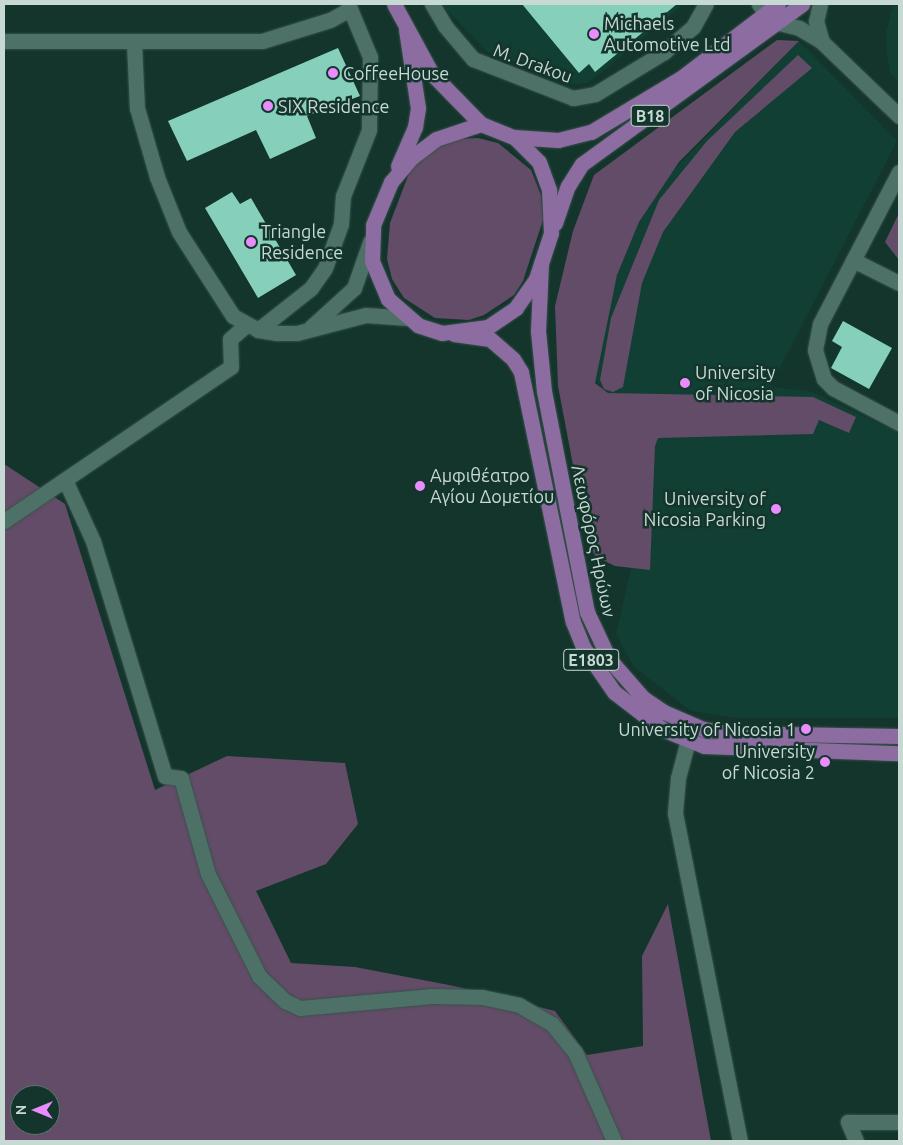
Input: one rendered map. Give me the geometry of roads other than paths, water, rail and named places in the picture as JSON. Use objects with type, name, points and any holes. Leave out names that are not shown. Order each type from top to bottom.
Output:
[{"type":"main road","points":[[394,4],[406,30],[437,81],[480,124],[514,138],[528,149],[545,175],[551,234],[527,295],[503,319],[488,327],[454,334]]},
{"type":"main road","name":"B18","points":[[514,138],[558,140],[591,132],[681,78],[763,9],[778,4]]},
{"type":"main road","name":"B18","points":[[551,234],[568,186],[582,164],[779,23],[802,4]]},
{"type":"main road","points":[[406,30],[418,108],[415,127],[391,182],[372,234],[372,261],[381,287],[408,318]]},
{"type":"main road","points":[[391,182],[411,158],[436,139],[480,124]]},
{"type":"main road","name":"Λεωφόρος Ηρώων","points":[[541,263],[538,331],[544,391],[591,625],[609,659],[643,698],[692,725],[726,734],[899,736]]},
{"type":"main road","name":"Λεωφόρος Ηρώων","points":[[408,318],[430,330],[490,339],[509,354],[521,372],[566,596],[583,647],[614,692],[646,720],[687,741],[747,750],[899,753]]},
{"type":"street","name":"M. Drakou","points":[[432,4],[445,26],[472,59],[573,98],[595,94],[664,52],[693,27],[706,4]]},
{"type":"street","points":[[820,4],[816,21],[822,42]]},
{"type":"street","points":[[4,41],[134,43],[262,41],[330,20],[349,6],[370,57],[372,91],[369,130],[343,196],[341,224],[325,268],[311,288],[252,327],[230,339],[232,367],[66,482],[4,521]]},
{"type":"street","points":[[779,23],[799,28],[822,42],[899,116]]},
{"type":"street","points":[[134,43],[137,108],[157,177],[184,240],[233,316],[252,327],[297,333],[366,315],[408,318]]},
{"type":"street","points":[[899,172],[820,324],[815,350],[818,365],[833,388],[899,423]]},
{"type":"street","points":[[308,329],[354,288],[372,234]]},
{"type":"street","points":[[853,260],[899,283]]},
{"type":"street","points":[[66,482],[93,542],[165,776],[181,778],[208,874],[259,976],[285,1001],[300,1008],[432,996],[482,997],[519,1005],[552,1024],[574,1052],[614,1141]]},
{"type":"street","points":[[692,725],[687,741],[675,813],[740,1141]]},
{"type":"street","points":[[856,1141],[848,1122],[899,1122]]},
{"type":"place","name":"Michaels Automotive Ltd","points":[[594,34]]},
{"type":"place","name":"CoffeeHouse","points":[[333,73]]},
{"type":"place","name":"SIX Residence","points":[[268,106]]},
{"type":"place","name":"Triangle Residence","points":[[251,242]]},
{"type":"place","name":"University of Nicosia","points":[[685,383]]},
{"type":"place","name":"Αμφιθέατρο Αγίου Δομετίου","points":[[420,486]]},
{"type":"place","name":"University of Nicosia Parking","points":[[776,509]]},
{"type":"place","name":"University of Nicosia 1","points":[[806,729]]},
{"type":"place","name":"University of Nicosia 2","points":[[825,762]]}]
